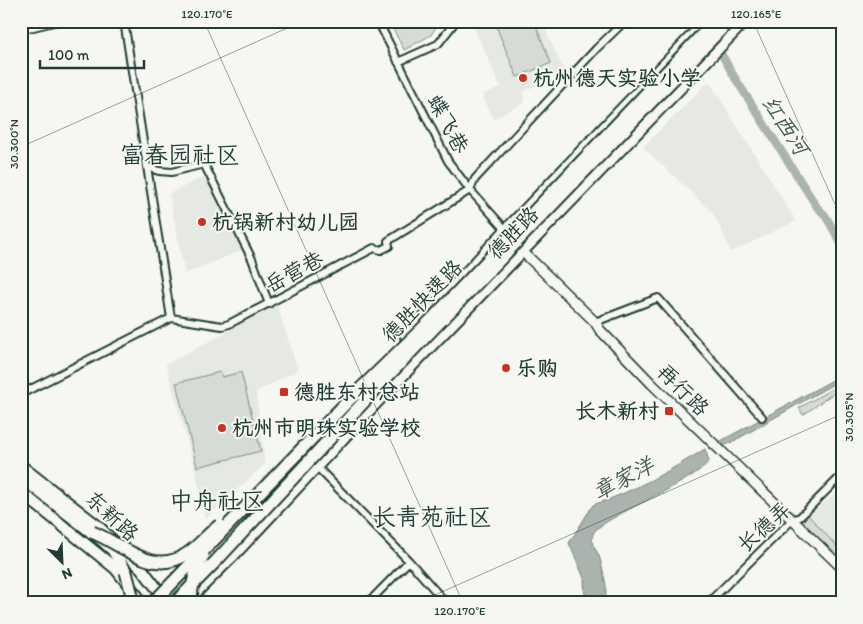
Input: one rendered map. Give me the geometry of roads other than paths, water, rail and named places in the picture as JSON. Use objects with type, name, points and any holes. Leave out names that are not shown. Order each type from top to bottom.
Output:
[{"type":"highway","name":"德胜快速路","points":[[152,603],[350,399],[430,321],[715,21]]},
{"type":"highway","name":"德胜快速路","points":[[175,603],[400,364],[729,21]]},
{"type":"highway","points":[[92,532],[108,538],[138,558],[161,562],[174,560],[190,553],[219,526],[329,412],[350,399]]},
{"type":"highway","points":[[21,477],[113,550],[130,584],[134,603]]},
{"type":"highway","points":[[191,603],[191,584],[197,568],[219,526]]},
{"type":"main road","name":"德胜路","points":[[164,601],[226,536],[359,386],[706,21]]},
{"type":"main road","name":"德胜路","points":[[185,603],[232,557],[522,251],[745,21]]},
{"type":"main road","name":"东新路","points":[[21,466],[99,527],[142,569],[164,601]]},
{"type":"main road","name":"东新路","points":[[21,492],[115,568],[143,603]]},
{"type":"street","points":[[21,30],[58,21]]},
{"type":"street","points":[[21,394],[171,318],[124,21]]},
{"type":"street","name":"蝶飞巷","points":[[378,21],[448,161],[470,190],[506,230]]},
{"type":"street","points":[[398,62],[438,44],[456,21]]},
{"type":"street","name":"岳营巷","points":[[171,318],[222,326],[269,304],[374,248],[381,250],[389,246],[388,241],[470,190],[475,179],[597,48],[625,21]]},
{"type":"street","points":[[838,21],[842,26]]},
{"type":"street","points":[[147,167],[159,171],[172,172],[204,164],[252,259],[269,304]]},
{"type":"street","name":"再行路","points":[[506,230],[522,251],[595,322],[600,330],[652,384],[842,568]]},
{"type":"street","points":[[595,322],[658,298],[762,417]]},
{"type":"street","points":[[317,467],[446,603]]},
{"type":"street","name":"长德弄","points":[[708,603],[792,520],[800,517],[842,475]]},
{"type":"street","points":[[368,603],[409,562]]},
{"type":"waterway","name":"红西河","points":[[710,34],[735,78],[817,207],[825,215],[842,245]]},
{"type":"place","name":"杭州德天实验小学","points":[[523,78]]},
{"type":"place","name":"杭锅新村幼儿园","points":[[202,222]]},
{"type":"place","name":"乐购","points":[[506,368]]},
{"type":"place","name":"德胜东村总站","points":[[284,392]]},
{"type":"place","name":"长木新村","points":[[669,411]]},
{"type":"place","name":"杭州市明珠实验学校","points":[[222,428]]},
{"type":"district","name":"富春园社区","points":[[180,155]]},
{"type":"district","name":"中舟社区","points":[[217,501]]},
{"type":"district","name":"长青苑社区","points":[[432,517]]},
{"type":"water label","name":"章家洋","points":[[623,478]]}]
